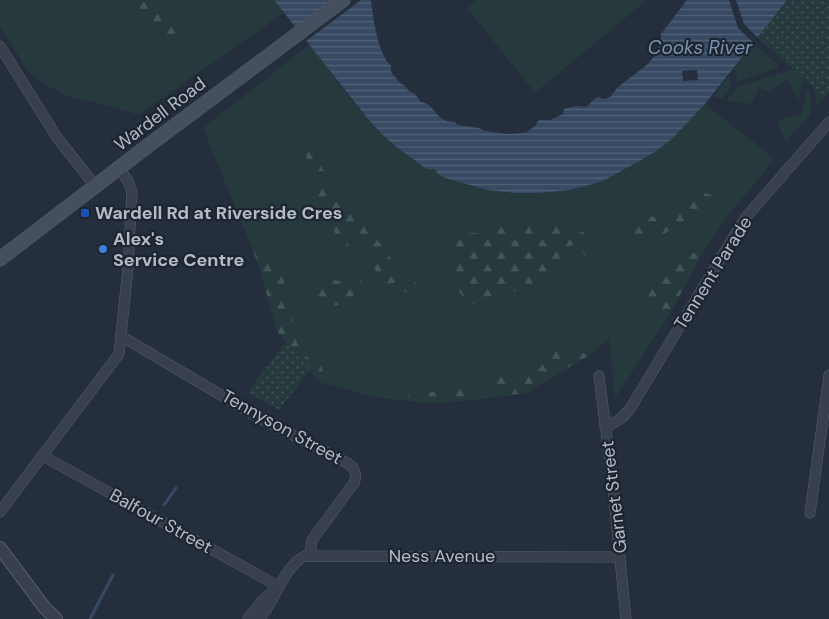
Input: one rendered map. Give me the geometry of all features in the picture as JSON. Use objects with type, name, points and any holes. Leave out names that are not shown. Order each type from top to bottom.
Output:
[{"type":"main road","name":"Wardell Road","points":[[0,259],[343,0]]},
{"type":"street","points":[[0,46],[56,136],[96,187]]},
{"type":"street","name":"Tennent Parade","points":[[605,426],[625,416],[630,409],[746,217],[829,122]]},
{"type":"street","points":[[0,512],[119,354],[128,268],[132,192],[128,180],[119,168]]},
{"type":"street","name":"Tennyson Street","points":[[121,336],[256,416],[353,467],[356,477],[354,483],[312,540],[311,556]]},
{"type":"street","points":[[810,513],[828,395],[829,375]]},
{"type":"street","name":"Garnet Street","points":[[599,376],[612,478],[626,619]]},
{"type":"street","name":"Balfour Street","points":[[43,456],[278,586]]},
{"type":"street","points":[[0,548],[56,619]]},
{"type":"street","points":[[248,619],[262,601],[278,586],[297,561],[304,556],[311,556]]},
{"type":"street","name":"Ness Avenue","points":[[311,556],[620,557]]},
{"type":"street","points":[[259,619],[278,586]]},
{"type":"green space","points":[[0,0],[274,0],[284,13],[138,115],[110,106],[70,97],[44,84],[28,71],[0,27]]},
{"type":"green space","points":[[113,0],[148,0],[171,21],[177,38],[165,44],[159,41],[138,19]]},
{"type":"green space","points":[[477,0],[647,0],[535,93],[467,8]]},
{"type":"green space","points":[[787,0],[829,0],[829,88],[823,96],[757,37]]},
{"type":"green space","points":[[754,43],[778,65],[777,68],[737,82],[736,70],[733,70]]},
{"type":"green space","points":[[310,44],[338,83],[378,131],[435,168],[539,193],[586,186],[605,180],[624,170],[673,138],[705,104],[775,159],[730,213],[702,254],[668,317],[615,398],[609,339],[588,356],[526,393],[432,403],[387,399],[362,394],[320,382],[277,331],[259,266],[203,128]]},
{"type":"green space","points":[[798,68],[805,76],[798,101],[787,78],[771,92],[759,88],[751,104],[726,100],[740,86]]},
{"type":"green space","points":[[730,74],[730,89],[722,99],[713,97]]},
{"type":"green space","points":[[813,78],[829,78],[829,92],[818,105],[816,103]]},
{"type":"green space","points":[[808,86],[812,109],[810,114],[786,142],[778,123],[780,120],[801,114]]},
{"type":"green space","points":[[300,138],[306,141],[318,162],[352,211],[399,269],[413,278],[418,286],[415,290],[409,293],[397,283],[382,284],[378,279],[374,260],[353,236],[348,238],[348,247],[343,246],[322,216],[311,167],[299,144]]},
{"type":"green space","points":[[705,193],[712,195],[716,200],[715,206],[693,216],[647,243],[638,242],[634,236],[633,226],[642,219],[675,214]]},
{"type":"green space","points":[[487,226],[570,227],[583,232],[590,238],[597,254],[595,259],[591,260],[577,246],[571,245],[566,249],[564,268],[544,281],[479,303],[471,303],[460,293],[457,284],[455,253],[457,237],[466,233],[478,233]]},
{"type":"green space","points":[[249,241],[270,252],[277,261],[293,310],[292,329],[303,354],[322,367],[325,384],[320,382],[277,331],[259,266]]},
{"type":"green space","points":[[695,253],[702,254],[668,317],[651,306],[648,294],[652,277],[662,264],[678,256]]},
{"type":"green space","points":[[360,267],[363,267],[362,279],[352,297],[341,304],[329,307],[321,307],[317,303],[313,294],[320,284],[328,280],[343,280]]},
{"type":"green space","points":[[286,342],[310,370],[279,410],[248,392]]},
{"type":"green space","points":[[561,348],[575,349],[588,356],[526,393],[495,397],[492,388],[495,378],[540,364]]},
{"type":"green space","points":[[460,386],[474,388],[483,399],[432,403],[410,401],[408,396],[410,390],[435,392]]},
{"type":"water","name":"Cooks River","points":[[274,0],[371,0],[379,45],[391,66],[391,72],[400,83],[415,94],[421,102],[430,106],[443,119],[455,122],[457,125],[508,134],[527,132],[539,120],[550,120],[563,114],[564,109],[576,106],[587,107],[598,97],[603,99],[610,97],[618,87],[648,64],[660,44],[661,34],[687,0],[787,0],[705,104],[673,138],[655,152],[605,180],[586,186],[539,193],[516,193],[488,190],[445,178],[438,174],[435,169],[427,169],[396,146],[381,134],[368,119]]},
{"type":"pier","points":[[332,0],[361,0],[305,42],[294,28]]},
{"type":"pier","points":[[729,0],[736,0],[744,24],[759,39],[755,44],[738,28]]},
{"type":"pier","points":[[697,70],[698,80],[683,81],[682,71]]},
{"type":"waterway","points":[[164,505],[176,488]]},
{"type":"waterway","points":[[90,619],[113,575]]},
{"type":"place","name":"Wardell Rd at Riverside Cres","points":[[85,213]]},
{"type":"place","name":"Alex's Service Centre","points":[[103,249]]}]
